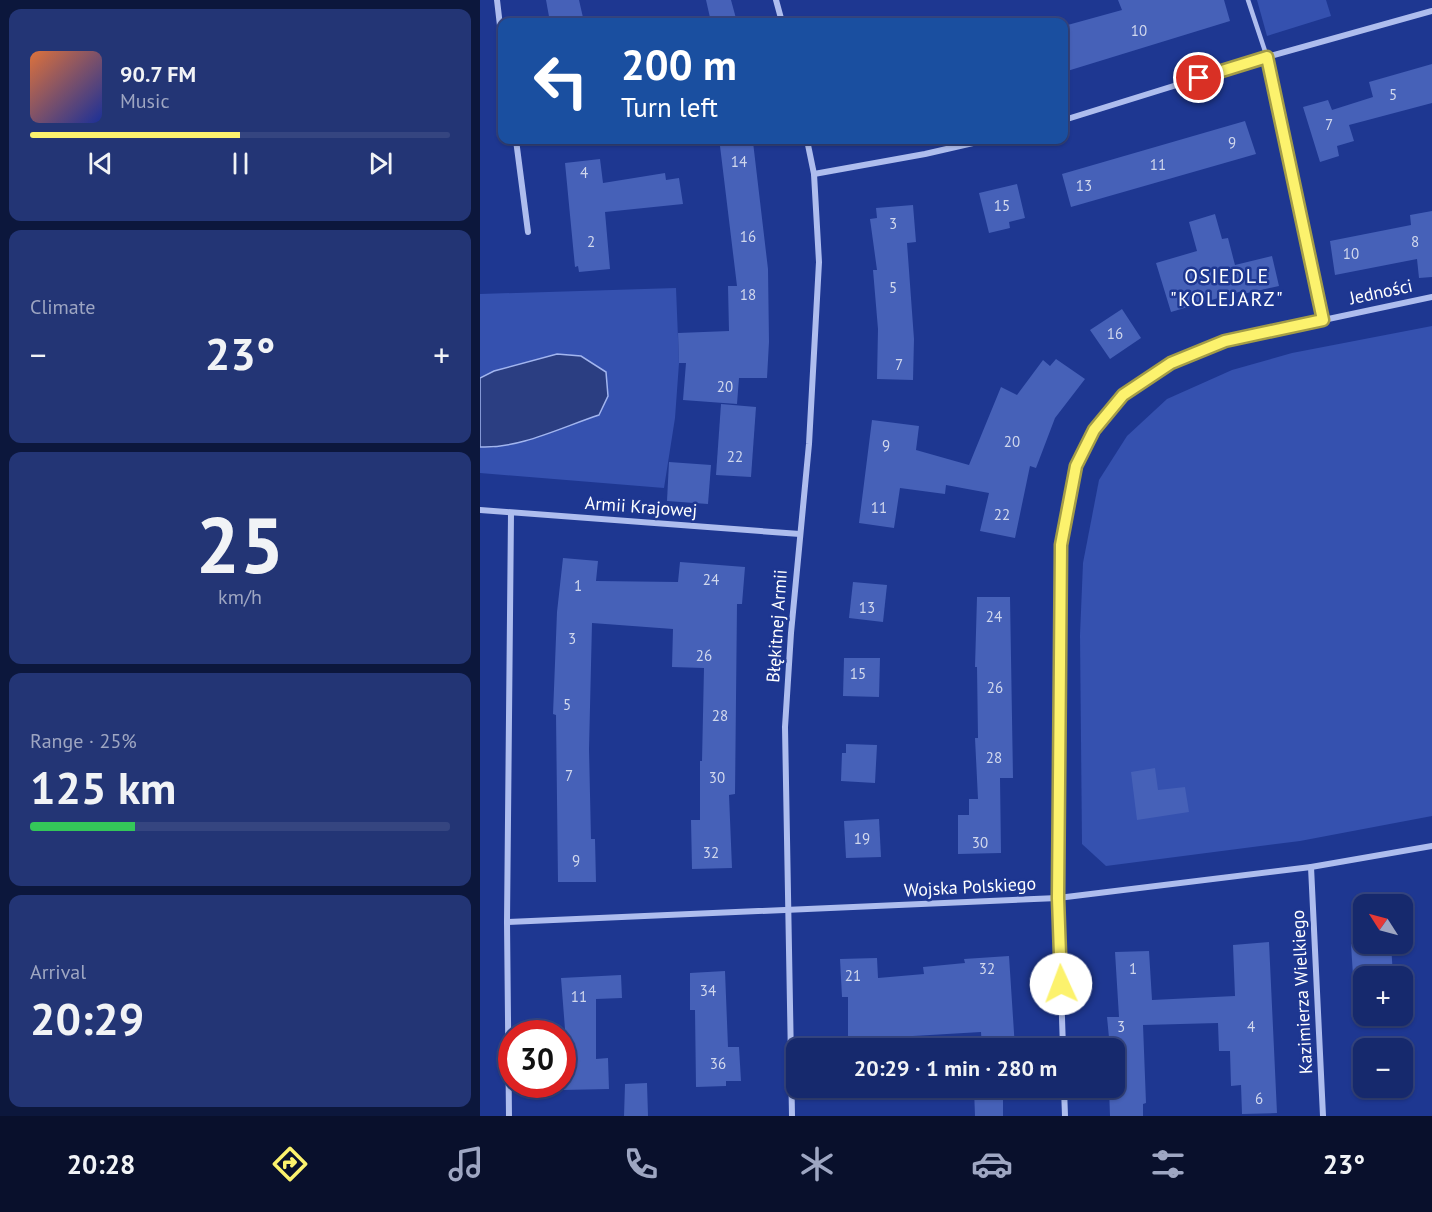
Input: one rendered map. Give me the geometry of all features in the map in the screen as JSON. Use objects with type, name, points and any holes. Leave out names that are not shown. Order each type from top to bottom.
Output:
[{"type":"street","points":[[497,0],[499,18]]},
{"type":"street","points":[[776,0],[781,18]]},
{"type":"street","points":[[1068,119],[1267,57],[1432,11]]},
{"type":"street","points":[[517,144],[528,232]]},
{"type":"street","name":"Błękitnej Armii","points":[[792,1116],[785,727],[816,349],[819,262],[814,174],[808,144]]},
{"type":"street","points":[[814,174],[969,144]]},
{"type":"street","name":"Jedności","points":[[1063,1038],[1058,898],[1061,545],[1076,466],[1094,430],[1123,395],[1171,363],[1225,341],[1432,297]]},
{"type":"street","name":"Armii Krajowej","points":[[480,510],[800,534]]},
{"type":"street","points":[[509,1116],[507,922],[511,513]]},
{"type":"street","name":"Wojska Polskiego","points":[[507,922],[1058,898],[1311,867],[1432,846]]},
{"type":"street","name":"Kazimierza Wielkiego","points":[[1311,867],[1323,1116]]},
{"type":"street","points":[[1064,1098],[1065,1116]]},
{"type":"lane","points":[[1248,0],[1267,57],[1323,320]]},
{"type":"shaded area","points":[[1257,0],[1326,0],[1331,16],[1267,36]]},
{"type":"shaded area","points":[[676,288],[679,363],[675,418],[664,488],[480,473],[480,447],[494,448],[557,354],[494,371],[480,378],[480,294]]},
{"type":"shaded area","points":[[1432,326],[1432,816],[1300,841],[1106,866],[1082,844],[1080,635],[1083,563],[1099,480],[1127,436],[1167,399],[1232,370],[1292,353]]},
{"type":"shaded area","points":[[557,354],[581,356],[606,372],[608,396],[599,415],[525,441],[495,447],[480,447],[480,378],[494,371]]},
{"type":"building","points":[[546,0],[579,0],[583,18],[549,18]]},
{"type":"building","points":[[706,0],[731,0],[736,18],[710,18]]},
{"type":"building","points":[[1118,0],[1224,0],[1230,21],[1068,71],[1068,25],[1122,10]]},
{"type":"building","points":[[1432,64],[1432,103],[1349,125],[1354,141],[1337,146],[1339,156],[1320,162],[1303,107],[1328,100],[1332,110],[1373,97],[1369,82]]},
{"type":"building","points":[[1245,121],[1256,154],[1071,207],[1062,174]]},
{"type":"building","points":[[753,144],[768,269],[767,378],[739,378],[737,404],[683,400],[686,363],[679,363],[678,333],[729,331],[728,286],[737,286],[720,146]]},
{"type":"building","points":[[600,159],[603,183],[665,173],[666,180],[679,178],[683,204],[605,212],[610,269],[579,272],[578,266],[575,267],[565,163]]},
{"type":"building","points":[[1017,184],[1025,218],[1009,222],[1010,228],[989,233],[979,193]]},
{"type":"building","points":[[913,205],[916,242],[907,243],[914,339],[913,380],[877,379],[878,329],[873,270],[877,270],[870,219],[877,218],[876,208]]},
{"type":"building","points":[[1432,211],[1432,277],[1419,278],[1417,259],[1335,275],[1330,241],[1411,225],[1410,215]]},
{"type":"building","points":[[1215,214],[1222,239],[1228,238],[1235,265],[1272,256],[1279,286],[1243,294],[1242,291],[1171,312],[1156,263],[1197,251],[1189,222]]},
{"type":"building","points":[[1122,309],[1141,338],[1110,359],[1090,330]]},
{"type":"building","points":[[1056,359],[1085,379],[1055,418],[1036,468],[1030,466],[1015,538],[980,531],[989,493],[946,485],[945,494],[900,488],[894,528],[859,523],[872,420],[919,426],[916,450],[969,465],[1001,387],[1017,395],[1043,360],[1050,366]]},
{"type":"building","points":[[721,404],[756,407],[751,477],[716,475]]},
{"type":"building","points":[[669,462],[711,465],[708,504],[667,501]]},
{"type":"building","points":[[563,558],[598,561],[596,581],[678,582],[680,562],[745,567],[742,604],[737,604],[735,794],[729,795],[732,868],[692,869],[691,820],[700,820],[704,668],[672,667],[673,629],[592,623],[589,749],[591,839],[595,839],[596,882],[558,882],[556,715],[553,714],[557,612]]},
{"type":"building","points":[[853,582],[887,585],[883,622],[849,618]]},
{"type":"building","points":[[977,597],[1010,597],[1013,778],[1000,778],[1001,853],[958,854],[958,815],[969,815],[969,799],[978,799],[975,738],[978,738],[977,667],[975,667]]},
{"type":"building","points":[[844,658],[880,658],[879,697],[843,696]]},
{"type":"building","points":[[846,744],[877,745],[875,783],[841,781],[842,753],[846,753]]},
{"type":"building","points":[[1155,768],[1158,790],[1185,787],[1189,812],[1137,820],[1131,772]]},
{"type":"building","points":[[879,819],[881,857],[846,858],[844,821]]},
{"type":"building","points":[[1269,942],[1277,1113],[1242,1114],[1241,1085],[1231,1086],[1230,1051],[1219,1051],[1218,1023],[1143,1025],[1146,1103],[1143,1104],[1143,1116],[1110,1116],[1109,1098],[1125,1098],[1125,1038],[1109,1038],[1107,1017],[1119,1017],[1115,952],[1149,951],[1152,1000],[1235,996],[1233,945]]},
{"type":"building","points":[[1351,944],[1353,944],[1353,954],[1392,954],[1392,966],[1353,966],[1353,976]]},
{"type":"building","points":[[1009,956],[1014,1038],[981,1038],[981,1032],[848,1038],[848,997],[842,997],[840,959],[877,958],[878,978],[924,974],[923,967],[965,963],[964,959]]},
{"type":"building","points":[[725,971],[728,1047],[739,1047],[741,1081],[726,1081],[726,1086],[696,1087],[695,1010],[690,1010],[690,973]]},
{"type":"building","points":[[621,975],[622,998],[596,999],[596,1059],[608,1058],[609,1089],[576,1090],[576,1020],[564,1020],[561,978]]},
{"type":"building","points":[[647,1083],[648,1116],[624,1116],[625,1084]]},
{"type":"building","points":[[974,1098],[1003,1098],[1003,1116],[975,1116]]},
{"type":"district","name":"OSIEDLE \"KOLEJARZ\"","points":[[1227,288]]},
{"type":"route","points":[[1061,984],[1058,898],[1061,545],[1076,466],[1094,430],[1123,395],[1171,363],[1225,341],[1323,320],[1267,57],[1199,78]]}]
